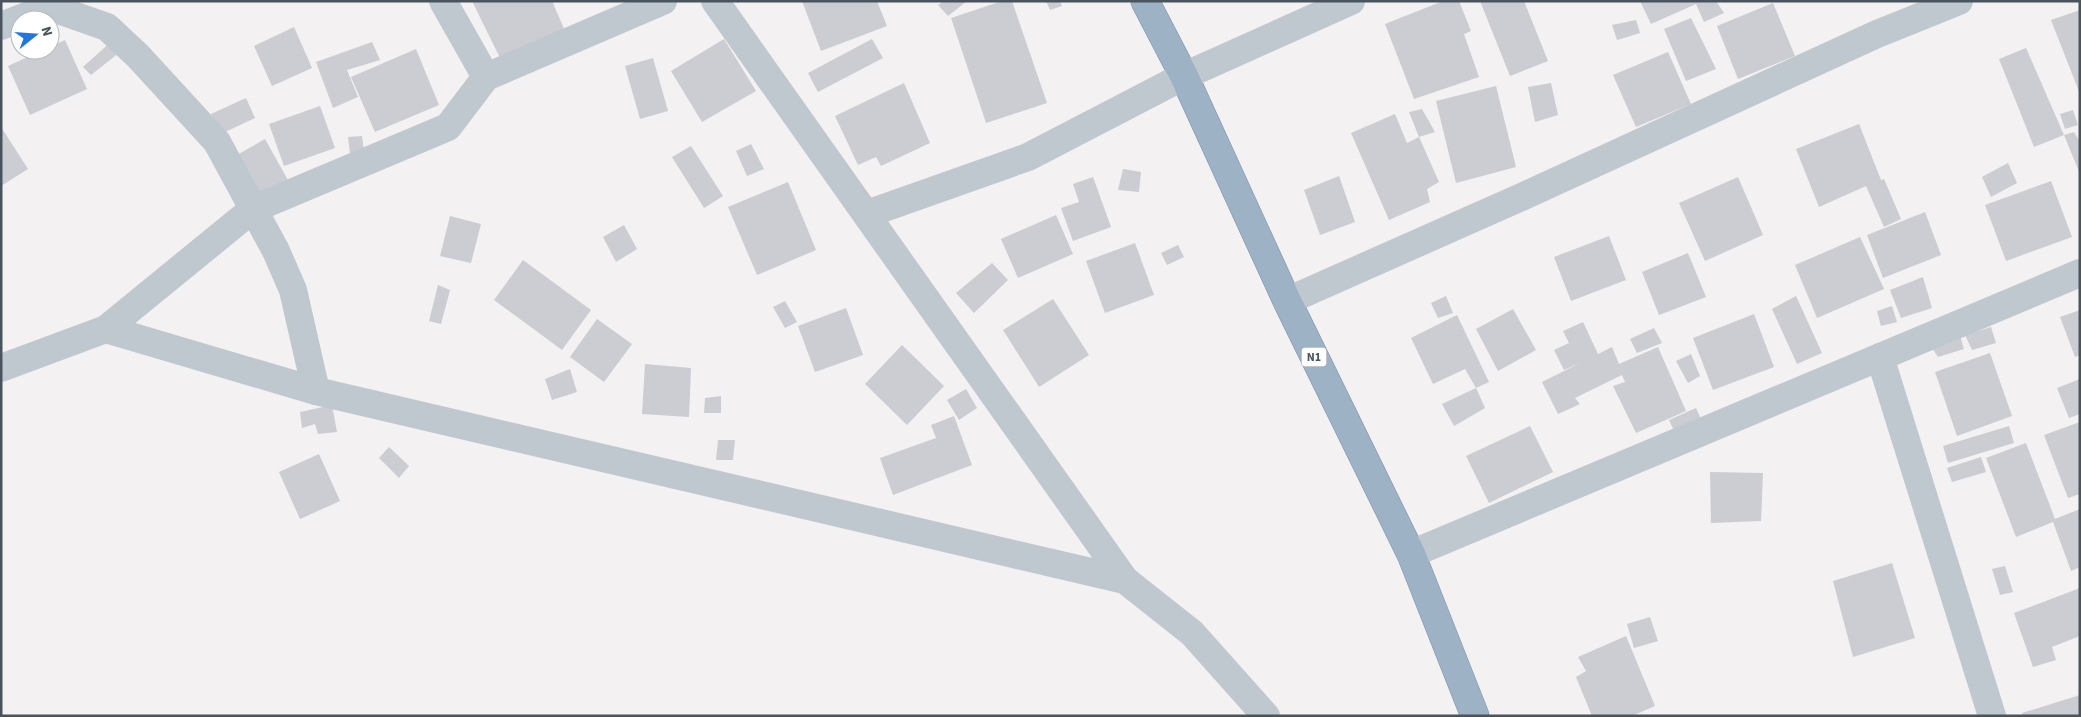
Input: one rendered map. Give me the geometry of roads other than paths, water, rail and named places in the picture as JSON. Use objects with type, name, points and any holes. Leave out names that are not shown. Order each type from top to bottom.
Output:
[{"type":"highway","name":"N1","points":[[1144,1],[1184,76],[1287,301],[1411,554],[1475,716]]},
{"type":"street","points":[[443,1],[486,77]]},
{"type":"street","points":[[1,368],[106,329],[253,209],[448,127],[486,77],[663,1]]},
{"type":"street","points":[[715,1],[1125,580],[1192,633],[1266,716]]},
{"type":"street","points":[[867,214],[1028,157],[1184,76],[1351,1]]},
{"type":"street","points":[[1287,301],[1526,195],[1877,34],[1959,1]]},
{"type":"street","points":[[1,26],[54,4],[107,27],[138,56],[217,142],[276,252],[293,290],[316,391]]},
{"type":"street","points":[[1411,554],[2080,273]]},
{"type":"street","points":[[106,329],[316,391],[1125,580]]},
{"type":"street","points":[[1880,357],[1992,716]]}]
